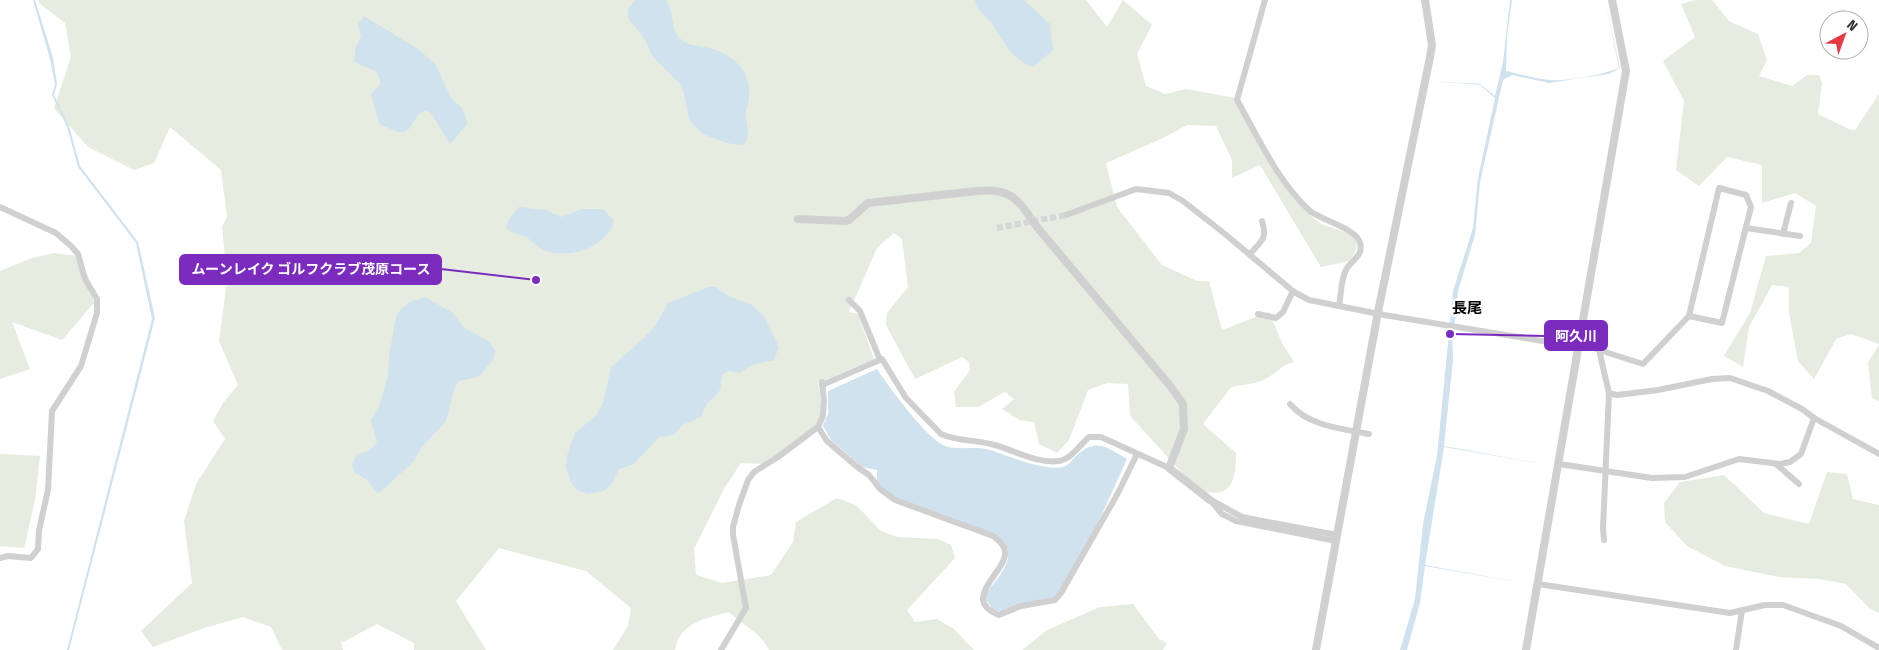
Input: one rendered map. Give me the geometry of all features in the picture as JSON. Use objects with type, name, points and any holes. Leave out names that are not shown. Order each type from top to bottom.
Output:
[{"type":"street","points":[[1265,0],[1237,100],[1294,194],[1320,218],[1351,232],[1358,238],[1361,252],[1346,269],[1339,306]]},
{"type":"street","points":[[1316,650],[1378,312],[1430,57],[1432,45],[1425,0]]},
{"type":"street","points":[[1526,650],[1626,71],[1612,0]]},
{"type":"street","points":[[1066,215],[1136,189],[1169,193],[1183,201],[1293,291],[1309,300],[1579,347],[1593,347],[1643,364],[1689,316],[1719,188],[1746,195],[1751,207],[1722,323],[1689,316]]},
{"type":"street","points":[[798,219],[845,221],[849,220],[868,202],[977,191],[994,190],[1017,199],[1037,227],[1171,387],[1183,404],[1184,429],[1169,468]]},
{"type":"street","points":[[1783,234],[1791,204]]},
{"type":"street","points":[[0,207],[56,233],[71,246],[78,254],[85,279],[94,293],[97,304],[97,313],[81,366],[52,411],[48,490],[39,530],[38,549],[31,558],[8,556],[0,558]]},
{"type":"street","points":[[1250,254],[1264,238],[1266,232],[1262,220]]},
{"type":"street","points":[[1746,228],[1800,236]]},
{"type":"street","points":[[1258,314],[1276,318],[1283,312],[1293,291]]},
{"type":"street","points":[[849,300],[860,311],[880,360],[882,360],[906,398],[941,434],[948,438],[992,444],[1044,460],[1060,461],[1066,459],[1089,437],[1101,437],[1169,468],[1210,500],[1222,514],[1236,521],[1336,538]]},
{"type":"street","points":[[1599,350],[1609,393],[1604,540]]},
{"type":"street","points":[[721,650],[746,608],[732,527],[748,480],[754,472],[778,457],[818,427],[823,416],[822,383],[880,360]]},
{"type":"street","points":[[1609,393],[1617,395],[1658,390],[1712,379],[1730,378],[1768,391],[1879,454]]},
{"type":"street","points":[[1290,404],[1295,410],[1316,422],[1369,434]]},
{"type":"street","points":[[1559,464],[1652,478],[1669,478],[1685,477],[1739,459],[1775,463],[1790,462],[1801,454],[1814,418]]},
{"type":"street","points":[[818,427],[827,441],[856,466],[869,474],[880,489],[895,500],[993,536],[1003,544],[1006,552],[1004,561],[984,589],[983,598],[989,609],[999,616],[1021,606],[1055,600],[1061,594],[1114,500],[1137,454]]},
{"type":"street","points":[[1775,463],[1800,484]]},
{"type":"street","points":[[1538,584],[1730,613],[1765,605],[1783,605],[1841,626],[1879,648]]},
{"type":"street","points":[[1736,650],[1742,610]]},
{"type":"shaded area","points":[[39,0],[1086,0],[1107,27],[1123,0],[1152,25],[1137,54],[1146,86],[1165,94],[1186,89],[1235,98],[1265,156],[1283,185],[1317,221],[1351,235],[1357,245],[1349,261],[1321,267],[1260,165],[1232,178],[1232,160],[1216,126],[1187,125],[1161,139],[1106,163],[1117,207],[1162,265],[1197,281],[1209,281],[1222,330],[1269,312],[1282,343],[1294,362],[1285,365],[1263,380],[1231,387],[1203,424],[1236,453],[1235,473],[1232,481],[1224,491],[1217,493],[1197,489],[1130,416],[1128,384],[1107,383],[1088,390],[1069,440],[1057,453],[1039,444],[1034,422],[1019,420],[1002,409],[1014,399],[1005,392],[978,407],[956,407],[954,392],[970,370],[969,362],[962,357],[915,379],[886,325],[887,313],[908,287],[902,239],[894,233],[877,248],[849,312],[858,314],[874,359],[818,383],[821,411],[816,426],[764,464],[741,463],[725,487],[694,549],[696,575],[722,583],[771,575],[793,542],[796,522],[837,498],[856,505],[881,531],[897,537],[938,539],[951,545],[955,558],[907,610],[915,622],[937,619],[954,629],[974,650],[769,650],[756,633],[729,612],[695,623],[682,634],[675,650],[613,650],[628,626],[631,608],[586,571],[499,548],[456,601],[486,650],[414,650],[414,643],[377,624],[341,643],[343,650],[282,650],[271,627],[243,617],[204,628],[153,647],[141,631],[192,583],[184,521],[196,484],[225,439],[213,421],[223,403],[238,385],[219,341],[227,281],[222,226],[227,217],[221,170],[170,127],[154,163],[134,170],[88,147],[54,108],[71,57],[65,23],[39,3]]},
{"type":"shaded area","points":[[1696,0],[1712,0],[1729,21],[1758,34],[1767,60],[1759,76],[1792,86],[1807,75],[1819,75],[1822,83],[1818,114],[1851,130],[1855,130],[1879,94],[1879,344],[1851,334],[1836,339],[1814,379],[1798,361],[1789,313],[1789,287],[1772,285],[1749,327],[1743,367],[1724,356],[1750,313],[1766,256],[1799,253],[1811,243],[1816,206],[1795,193],[1762,203],[1762,165],[1727,157],[1699,186],[1676,170],[1684,101],[1663,61],[1695,37],[1681,4]]},
{"type":"shaded area","points":[[53,253],[79,256],[88,276],[94,303],[62,340],[12,322],[30,369],[0,379],[0,271],[29,259]]},
{"type":"shaded area","points":[[1879,345],[1879,401],[1872,398],[1868,362]]},
{"type":"shaded area","points":[[0,454],[40,456],[35,500],[24,548],[0,546]]},
{"type":"shaded area","points":[[1827,472],[1847,474],[1853,499],[1879,505],[1879,613],[1870,609],[1846,584],[1819,579],[1779,577],[1725,566],[1687,546],[1665,522],[1664,503],[1680,482],[1724,475],[1764,513],[1809,524]]},
{"type":"shaded area","points":[[1133,604],[1159,639],[1167,643],[1163,650],[1022,650],[1047,630],[1100,607]]},
{"type":"water","points":[[33,0],[35,0],[53,58],[57,84],[54,95],[69,126],[80,166],[138,242],[155,318],[69,650],[67,650],[152,319],[136,243],[78,167],[67,127],[52,95],[55,84],[50,59]]},
{"type":"water","points":[[635,0],[666,0],[676,32],[681,40],[688,44],[718,51],[739,65],[744,72],[749,88],[749,101],[746,112],[748,138],[743,145],[726,143],[703,134],[694,126],[689,119],[684,93],[679,83],[653,57],[645,40],[628,18],[628,10]]},
{"type":"water","points":[[975,0],[1024,0],[1050,24],[1053,50],[1033,67],[1025,64],[1009,50],[993,25],[980,11]]},
{"type":"water","points":[[1510,0],[1512,0],[1507,37],[1506,71],[1539,79],[1566,80],[1619,68],[1605,0],[1620,68],[1609,74],[1549,83],[1512,75],[1503,80],[1480,182],[1475,235],[1458,291],[1456,316],[1452,332],[1453,359],[1444,446],[1554,466],[1444,447],[1425,565],[1534,585],[1425,566],[1420,603],[1407,650],[1400,650],[1415,599],[1423,524],[1437,456],[1453,291],[1473,228],[1478,178],[1495,98],[1480,85],[1432,81],[1480,84],[1495,96],[1503,62]]},
{"type":"water","points":[[364,16],[418,49],[435,64],[451,98],[462,108],[468,123],[450,144],[431,113],[426,110],[420,113],[410,127],[403,132],[397,132],[379,123],[371,94],[380,85],[380,79],[375,71],[354,62],[356,46],[361,37],[358,24]]},
{"type":"water","points":[[519,207],[545,210],[562,217],[581,209],[603,209],[613,220],[613,226],[608,234],[593,246],[565,254],[555,253],[543,250],[527,237],[506,228],[508,220]]},
{"type":"water","points":[[709,287],[715,287],[731,297],[752,305],[764,316],[779,347],[774,360],[752,365],[739,373],[729,371],[722,375],[720,390],[707,404],[701,417],[682,425],[674,435],[659,437],[634,464],[619,469],[611,485],[603,491],[588,494],[578,491],[571,483],[566,467],[567,456],[575,433],[597,415],[604,400],[611,367],[655,326],[668,303]]},
{"type":"water","points":[[425,297],[453,313],[463,327],[488,341],[496,351],[493,360],[478,377],[459,381],[455,387],[446,421],[422,447],[414,461],[378,494],[367,480],[354,472],[352,463],[357,454],[369,451],[377,442],[371,420],[380,404],[388,376],[389,357],[396,316],[410,302]]},
{"type":"water","points":[[877,369],[918,423],[945,446],[987,449],[1028,463],[1055,468],[1066,466],[1081,451],[1094,446],[1106,447],[1127,459],[1093,534],[1055,600],[1004,612],[993,610],[985,598],[986,594],[1001,574],[1008,560],[1006,546],[1001,539],[886,494],[877,481],[877,470],[862,467],[831,440],[823,426],[828,414],[828,391]]},
{"type":"tunnel","points":[[997,228],[1066,215]]},
{"type":"place","name":"ムーンレイク ゴルフクラブ茂原コース","points":[[536,280]]},
{"type":"place","name":"阿久川","points":[[1450,334]]},
{"type":"district","name":"長尾","points":[[1467,308]]}]
